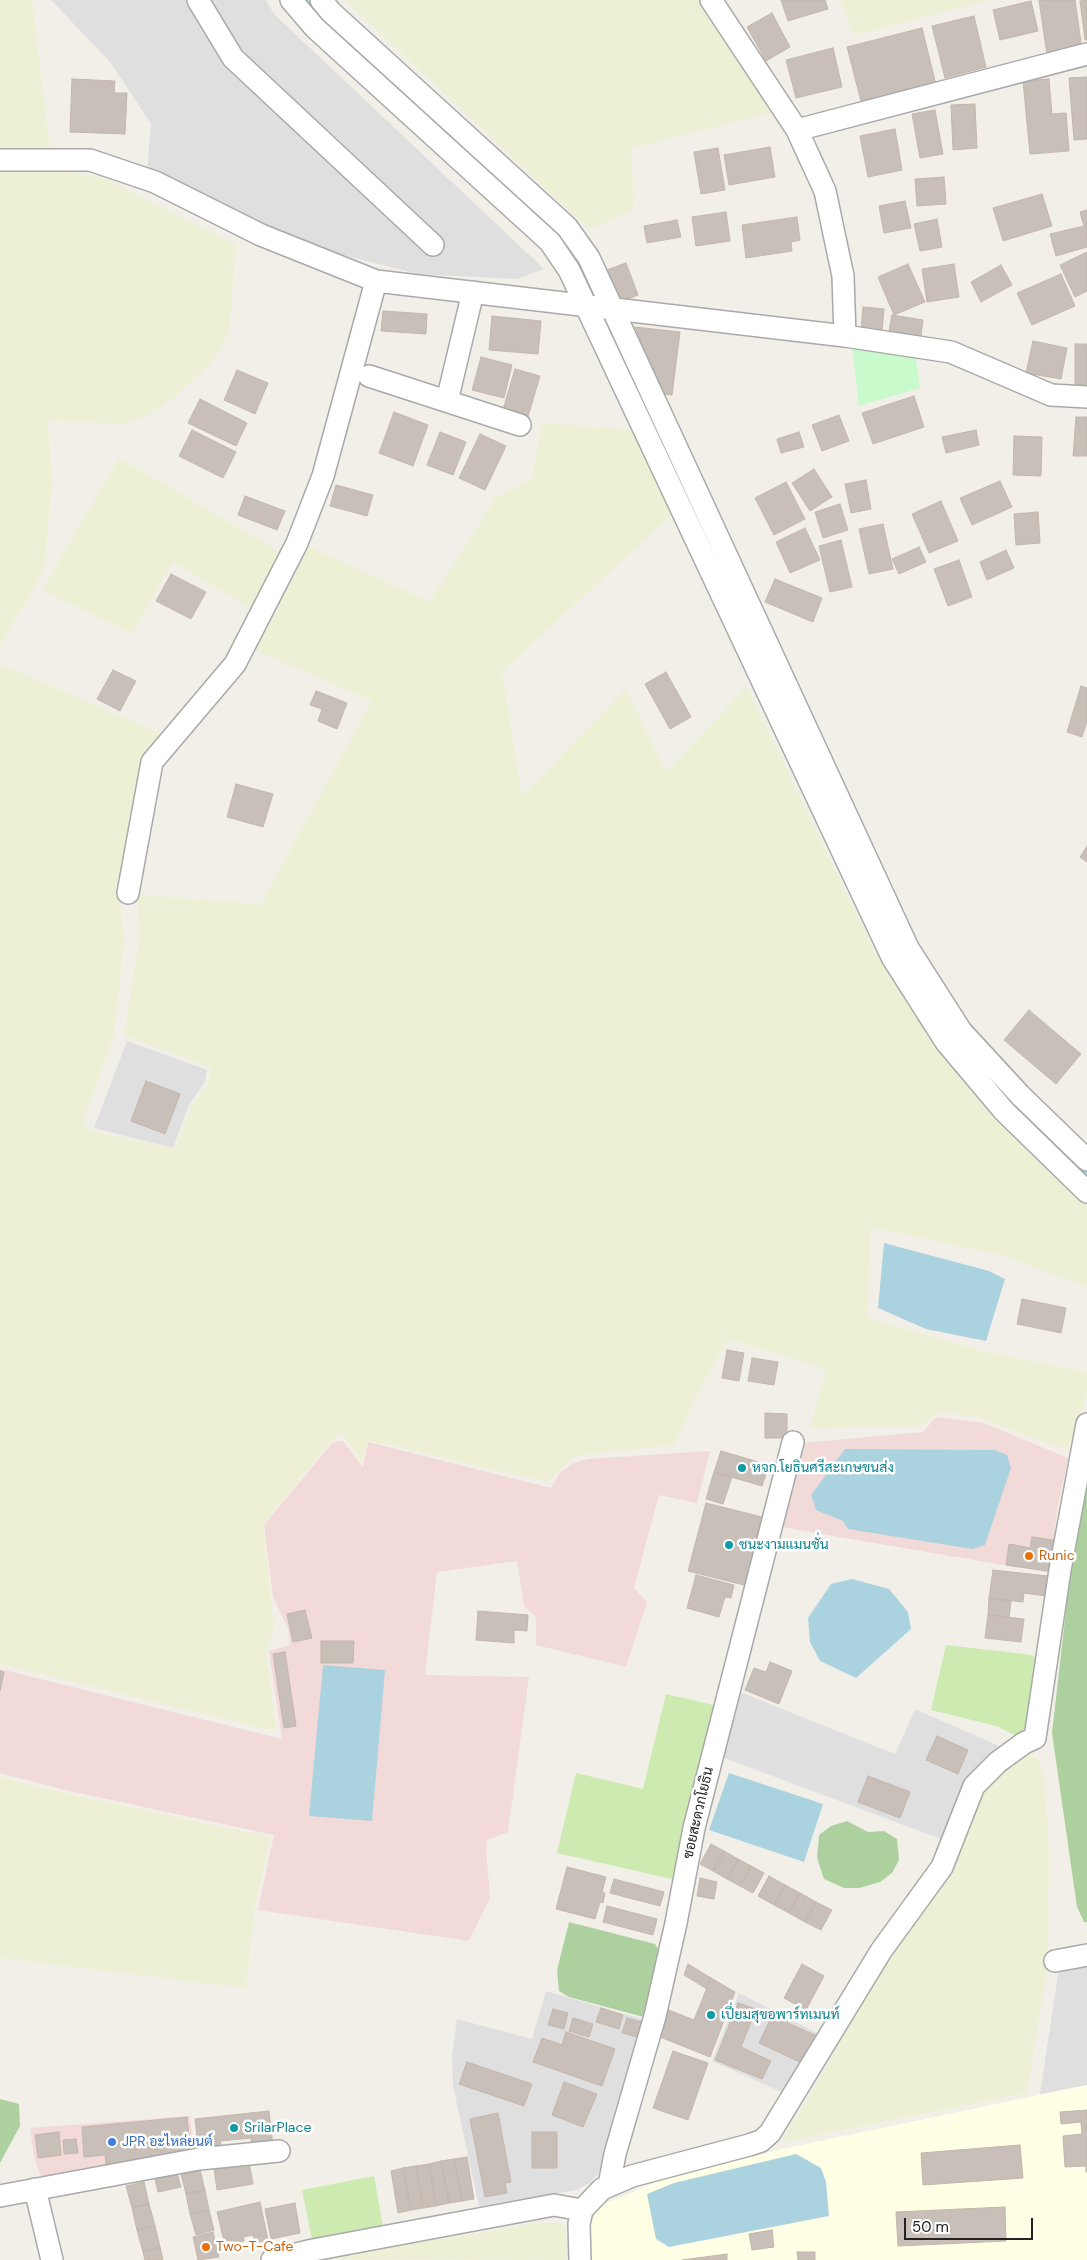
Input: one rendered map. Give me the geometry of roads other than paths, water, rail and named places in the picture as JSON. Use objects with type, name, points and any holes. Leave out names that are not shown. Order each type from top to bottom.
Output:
[{"type":"street","points":[[198,0],[233,58],[433,245]]},
{"type":"street","points":[[291,0],[315,28],[550,242],[569,270],[598,306],[908,948],[961,1031],[1020,1095],[1087,1160]]},
{"type":"street","points":[[321,0],[331,12],[567,226],[589,258],[598,306],[892,957],[946,1042],[1004,1111],[1087,1192]]},
{"type":"street","points":[[711,0],[797,130],[826,190],[843,276],[845,336]]},
{"type":"street","points":[[797,130],[1087,54]]},
{"type":"street","points":[[0,160],[90,160],[155,182],[261,235],[376,281],[845,336],[951,352],[1051,395],[1087,397]]},
{"type":"street","points":[[128,893],[152,762],[235,664],[297,542],[323,476],[376,281]]},
{"type":"street","points":[[447,401],[473,292]]},
{"type":"street","points":[[369,376],[520,425]]},
{"type":"street","points":[[580,2260],[579,2224],[582,2210],[594,2196],[609,2185],[632,2176],[749,2145],[760,2141],[770,2133],[881,1950],[942,1867],[974,1786],[998,1762],[1024,1743],[1035,1738],[1060,1570],[1087,1424]]},
{"type":"street","name":"ซอยสะดวกโยธิน","points":[[609,2185],[614,2154],[655,2016],[676,1923],[694,1828],[794,1442]]},
{"type":"street","points":[[1055,1961],[1087,1955]]},
{"type":"street","points":[[0,2196],[199,2159],[279,2152]]},
{"type":"street","points":[[35,2189],[52,2260]]},
{"type":"street","points":[[272,2260],[313,2250],[554,2205],[582,2210]]},
{"type":"water","points":[[884,1243],[989,1271],[1005,1279],[986,1341],[926,1329],[878,1308]]},
{"type":"water","points":[[845,1449],[995,1450],[1007,1455],[1011,1468],[985,1545],[972,1549],[848,1529],[843,1521],[816,1510],[811,1495]]},
{"type":"water","points":[[852,1579],[889,1589],[908,1612],[911,1629],[856,1678],[820,1661],[810,1642],[808,1618],[831,1584]]},
{"type":"water","points":[[323,1665],[385,1670],[372,1821],[309,1816]]},
{"type":"water","points":[[729,1773],[823,1804],[804,1862],[709,1830]]},
{"type":"water","points":[[796,2154],[821,2168],[826,2182],[829,2216],[669,2247],[656,2239],[647,2194],[674,2183]]},
{"type":"waterway","points":[[306,0],[323,20],[558,234],[579,264],[597,301]]},
{"type":"waterway","points":[[637,386],[682,485]]},
{"type":"waterway","points":[[990,1078],[1012,1103],[1087,1175]]},
{"type":"place","name":"หจก.โยธินศรีสะเกษขนส่ง","points":[[742,1468]]},
{"type":"place","name":"ชนะงามแมนชั่น","points":[[729,1545]]},
{"type":"place","name":"Runic","points":[[1029,1556]]},
{"type":"place","name":"เปี่ยมสุขอพาร์ทเมนท์","points":[[711,2015]]},
{"type":"place","name":"SrilarPlace","points":[[234,2128]]},
{"type":"place","name":"JPR อะไหล่ยนต์","points":[[112,2142]]},
{"type":"place","name":"Two-T-Cafe","points":[[206,2247]]}]
